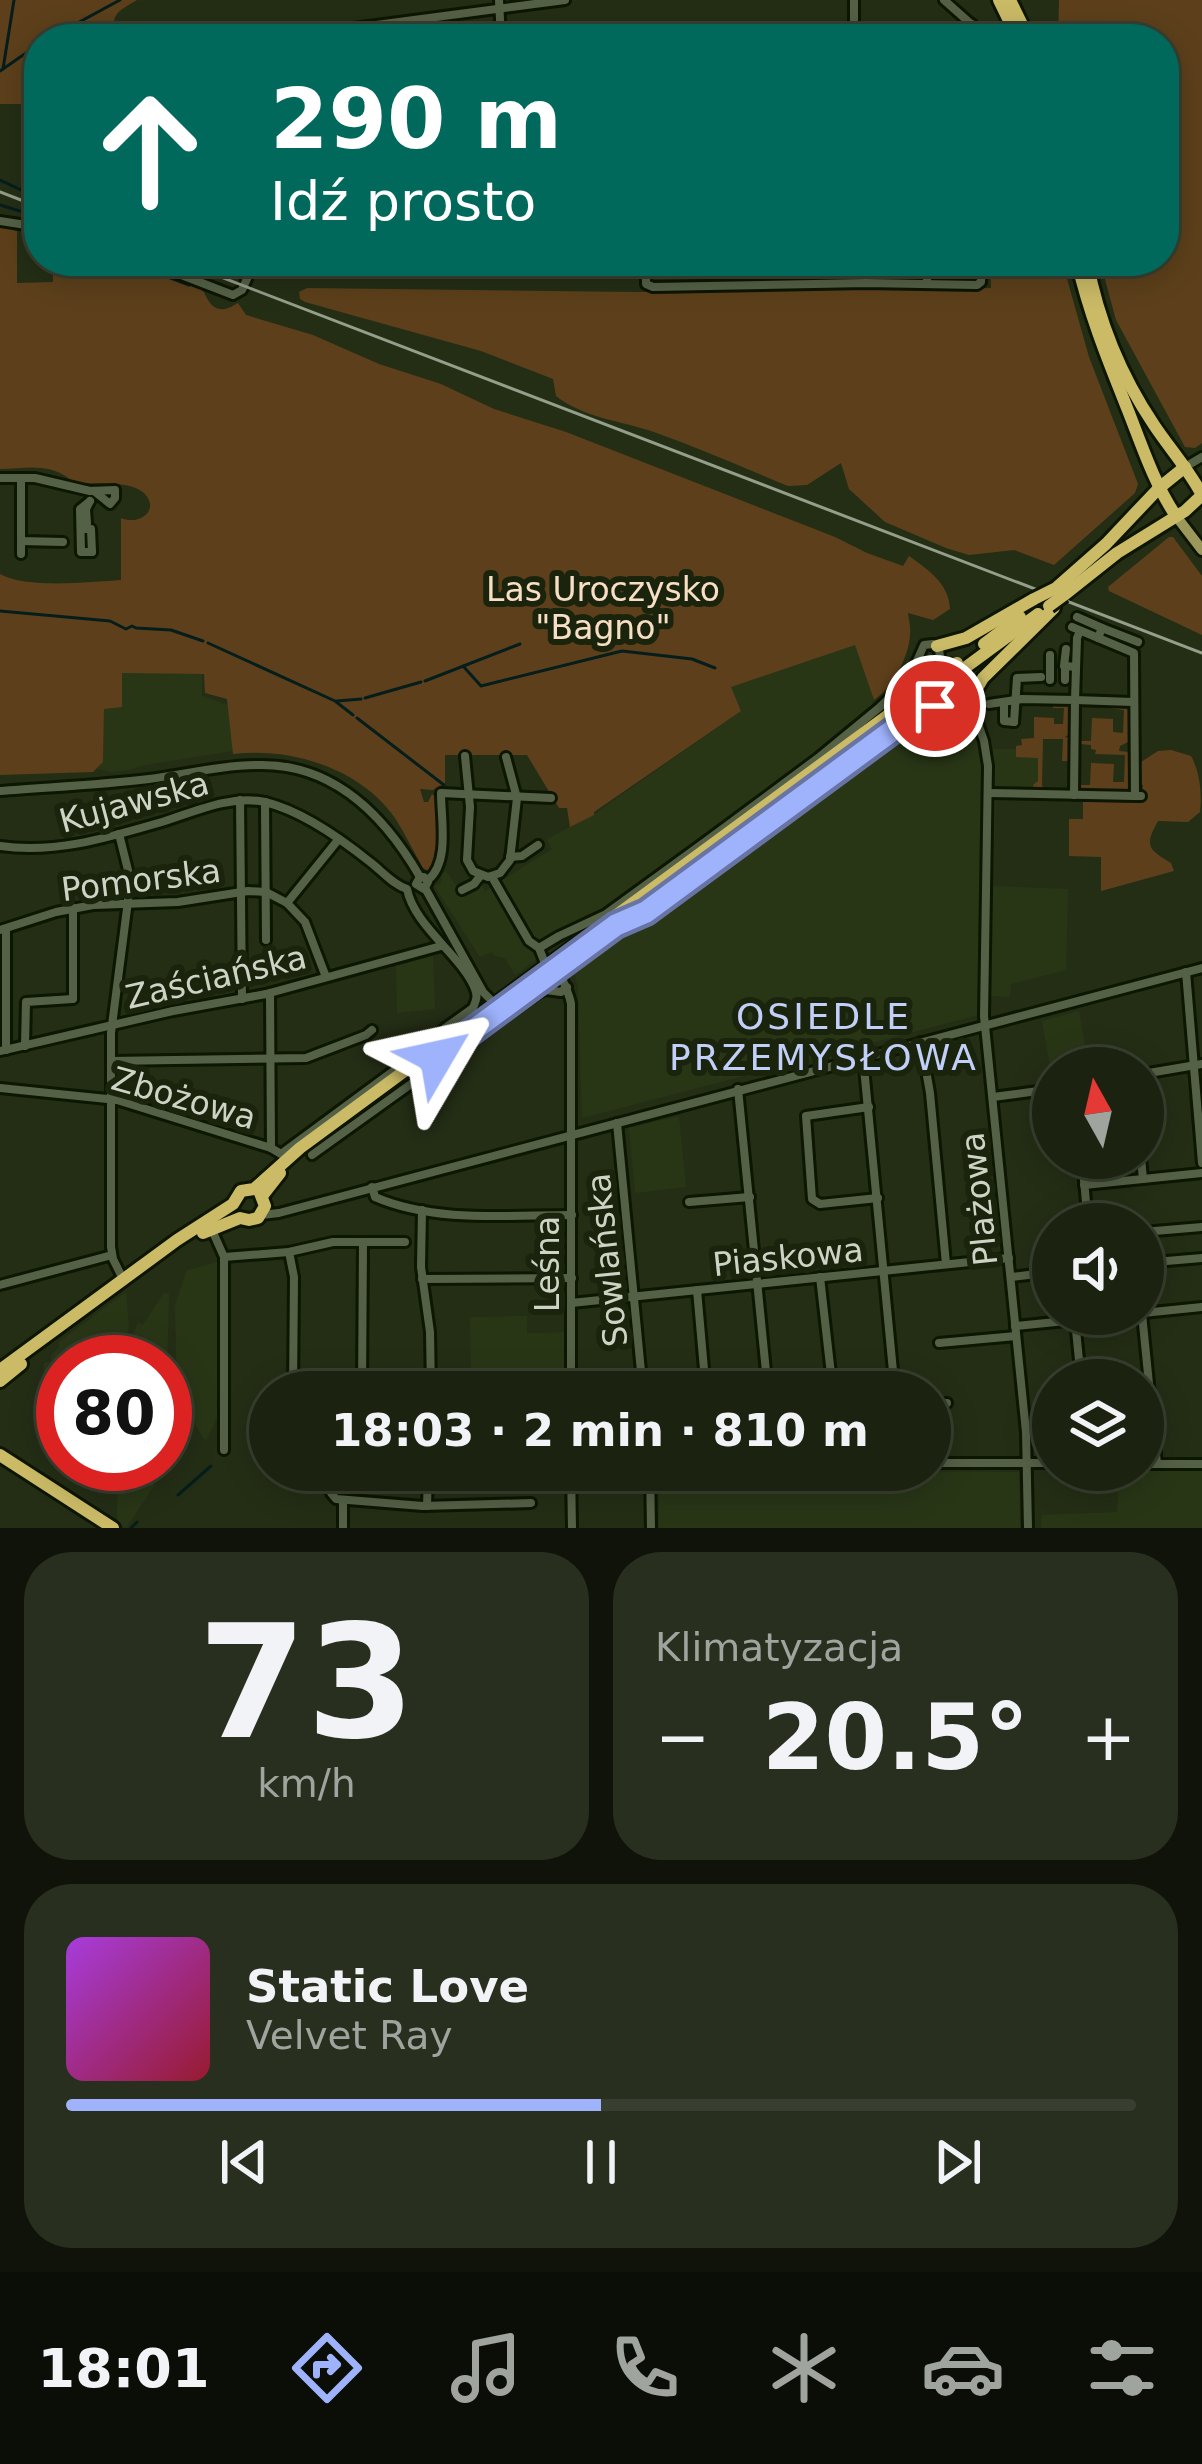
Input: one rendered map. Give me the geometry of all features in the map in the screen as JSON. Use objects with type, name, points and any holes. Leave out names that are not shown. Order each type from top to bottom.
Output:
[{"type":"highway","points":[[1081,276],[1092,322],[1159,488],[1176,517]]},
{"type":"highway","points":[[554,971],[1062,590],[1176,517],[1202,495],[1153,424],[1117,358],[1091,276]]},
{"type":"highway","points":[[1062,590],[1184,467]]},
{"type":"highway","points":[[930,658],[1044,604]]},
{"type":"highway","points":[[962,700],[1044,604]]},
{"type":"highway","points":[[0,1381],[124,1287],[211,1229],[240,1218],[254,1220],[278,1175],[308,1149],[935,685]]},
{"type":"highway","points":[[0,1370],[233,1204],[241,1191],[261,1201]]},
{"type":"highway","points":[[233,1204],[240,1218]]},
{"type":"highway","points":[[0,1458],[113,1528]]},
{"type":"main road","points":[[1176,517],[1202,550]]},
{"type":"street","points":[[371,24],[565,0]]},
{"type":"street","points":[[944,0],[972,24]]},
{"type":"street","points":[[183,276],[229,294],[238,293],[248,276]]},
{"type":"street","points":[[647,276],[647,286],[979,284],[982,276]]},
{"type":"street","points":[[927,276],[927,284]]},
{"type":"street","points":[[1184,467],[1202,458]]},
{"type":"street","points":[[0,478],[19,485],[25,492],[25,505]]},
{"type":"street","points":[[19,485],[43,479],[92,494],[78,542]]},
{"type":"street","points":[[19,485],[21,554]]},
{"type":"street","points":[[21,541],[63,542]]},
{"type":"street","points":[[1009,698],[1017,678],[1045,678],[1060,664],[1077,638],[1076,625],[1138,643]]},
{"type":"street","points":[[988,793],[1138,796],[1134,653],[1100,633]]},
{"type":"street","points":[[1065,680],[1060,664],[1066,649]]},
{"type":"street","points":[[539,948],[606,914],[818,758],[930,658]]},
{"type":"street","name":"Plażowa","points":[[930,658],[977,723],[988,758],[985,1026],[1016,1331],[1028,1528]]},
{"type":"street","points":[[1060,664],[1075,700],[1074,795]]},
{"type":"street","points":[[989,704],[1009,698],[1133,702]]},
{"type":"street","points":[[616,925],[649,910],[912,716],[962,700]]},
{"type":"street","points":[[465,756],[470,795],[467,860],[473,871],[492,877],[507,866],[510,857],[517,798],[506,757]]},
{"type":"street","points":[[0,790],[241,766],[292,768],[337,786],[368,807],[393,834],[497,1007]]},
{"type":"street","points":[[419,884],[440,865],[441,793],[551,798]]},
{"type":"street","points":[[240,800],[242,999]]},
{"type":"street","points":[[265,802],[266,940]]},
{"type":"street","name":"Kujawska","points":[[0,846],[55,848],[222,803],[265,802],[300,815],[396,884],[419,884],[412,905],[475,989],[473,1009],[281,1154]]},
{"type":"street","points":[[119,834],[128,869],[128,903],[112,1025],[112,1255],[123,1279]]},
{"type":"street","points":[[326,977],[310,929],[287,903],[338,840]]},
{"type":"street","points":[[510,857],[522,856],[538,845]]},
{"type":"street","points":[[462,890],[481,875]]},
{"type":"street","points":[[312,1155],[538,993],[561,992],[567,987],[529,941],[492,877]]},
{"type":"street","name":"Pomorska","points":[[3,930],[73,908],[178,902],[241,892],[266,892],[287,903]]},
{"type":"street","points":[[25,1046],[26,1002],[73,999],[73,908]]},
{"type":"street","points":[[3,930],[3,1050]]},
{"type":"street","name":"Zaściańska","points":[[3,1050],[270,993],[441,946]]},
{"type":"street","points":[[261,1201],[270,1215],[1202,968]]},
{"type":"street","points":[[1186,972],[1198,1064],[1202,1163]]},
{"type":"street","name":"Leśna","points":[[567,987],[571,1004],[572,1371]]},
{"type":"street","points":[[270,993],[271,1148]]},
{"type":"street","points":[[111,1061],[306,1058],[372,1030]]},
{"type":"street","points":[[921,1042],[946,1264]]},
{"type":"street","points":[[863,1057],[894,1371]]},
{"type":"street","points":[[1164,1070],[1198,1064]]},
{"type":"street","name":"Zbożowa","points":[[0,1088],[111,1099],[281,1154]]},
{"type":"street","points":[[738,1090],[766,1371]]},
{"type":"street","points":[[993,1096],[1032,1091]]},
{"type":"street","points":[[869,1107],[806,1116],[812,1199],[820,1204],[878,1198]]},
{"type":"street","name":"Sowlańska","points":[[616,1124],[642,1371]]},
{"type":"street","points":[[1164,1177],[1202,1173]]},
{"type":"street","points":[[1084,1179],[1086,1203]]},
{"type":"street","points":[[1084,1185],[1143,1179]]},
{"type":"street","points":[[371,1187],[375,1197],[422,1210],[572,1215]]},
{"type":"street","points":[[689,1202],[750,1197]]},
{"type":"street","points":[[422,1210],[430,1371]]},
{"type":"street","points":[[1164,1230],[1202,1227]]},
{"type":"street","points":[[211,1229],[224,1257],[224,1450]]},
{"type":"street","points":[[362,1371],[363,1242]]},
{"type":"street","points":[[224,1257],[333,1243],[405,1242]]},
{"type":"street","points":[[289,1252],[294,1277],[293,1371]]},
{"type":"street","points":[[0,1285],[112,1255]]},
{"type":"street","name":"Piaskowa","points":[[572,1303],[1009,1258]]},
{"type":"street","points":[[1164,1261],[1202,1258]]},
{"type":"street","points":[[1011,1276],[1032,1274]]},
{"type":"street","points":[[820,1277],[831,1371]]},
{"type":"street","points":[[422,1279],[572,1278]]},
{"type":"street","points":[[697,1290],[704,1371]]},
{"type":"street","points":[[1164,1311],[1202,1307]]},
{"type":"street","points":[[939,1343],[1032,1328]]},
{"type":"street","points":[[951,1462],[1032,1462]]},
{"type":"street","points":[[1164,1464],[1202,1464]]},
{"type":"street","points":[[332,1491],[333,1498],[343,1500],[427,1506],[531,1503]]},
{"type":"street","points":[[427,1491],[427,1506]]},
{"type":"street","points":[[571,1491],[572,1528]]},
{"type":"street","points":[[650,1491],[651,1528]]},
{"type":"street","points":[[343,1500],[343,1528]]},
{"type":"shaded area","points":[[855,644],[874,700],[871,707],[780,782],[515,975],[505,958],[492,952],[480,957],[435,887],[442,874],[446,871],[460,892],[480,882],[485,891],[552,849],[547,839],[593,815],[741,711],[730,687]]},
{"type":"shaded area","points":[[121,672],[202,674],[202,696],[228,705],[233,751],[128,770],[97,769],[103,761],[104,708]]},
{"type":"shaded area","points":[[924,699],[972,726],[986,749],[1017,749],[1039,757],[1038,799],[996,799],[992,886],[1068,889],[1066,970],[1011,984],[1010,997],[990,996],[990,1012],[582,1118],[578,987],[571,962]]},
{"type":"shaded area","points":[[433,956],[435,1009],[397,1013],[396,966]]},
{"type":"shaded area","points":[[1079,1011],[1086,1047],[1047,1047],[1042,1021]]},
{"type":"shaded area","points":[[679,1116],[686,1187],[635,1193],[629,1128]]},
{"type":"shaded area","points":[[226,1260],[228,1394],[207,1439],[192,1419],[192,1335],[176,1335],[175,1305],[187,1270]]},
{"type":"shaded area","points":[[126,1292],[126,1335],[68,1335]]},
{"type":"shaded area","points":[[164,1293],[169,1294],[168,1335],[133,1335],[138,1323],[143,1325]]},
{"type":"shaded area","points":[[527,1316],[527,1333],[567,1332],[567,1371],[471,1371],[470,1317]]},
{"type":"shaded area","points":[[1164,1467],[1202,1468],[1202,1528],[1041,1528],[1042,1515],[1117,1512],[1118,1491],[1164,1491]]},
{"type":"shaded area","points":[[951,1472],[1019,1472],[1020,1528],[659,1528],[659,1491],[951,1491]]},
{"type":"shaded area","points":[[118,1491],[151,1491],[126,1528],[117,1522]]},
{"type":"green space","points":[[0,0],[137,0],[116,15],[114,24],[24,24],[24,104],[0,104]]},
{"type":"green space","points":[[1059,0],[1202,0],[1202,443],[1195,448],[1185,447],[1116,320],[1104,276],[1179,276],[1179,24],[1058,24]]},
{"type":"green space","name":"Las Uroczysko \"Bagno\"","points":[[0,226],[17,231],[17,283],[53,282],[53,276],[174,276],[201,286],[219,309],[238,303],[246,315],[441,384],[494,409],[566,432],[867,553],[903,566],[909,556],[942,584],[950,609],[933,620],[908,613],[910,635],[903,662],[874,700],[855,645],[731,687],[741,711],[570,827],[567,808],[559,808],[527,755],[445,755],[445,783],[433,790],[420,789],[424,802],[432,794],[438,800],[437,857],[431,872],[423,868],[380,801],[344,774],[301,758],[233,754],[227,699],[205,693],[204,674],[122,673],[122,707],[104,709],[103,762],[93,772],[0,775],[0,574],[42,583],[121,580],[121,518],[141,518],[150,505],[144,493],[130,486],[74,483],[58,472],[40,468],[0,469]]},
{"type":"green space","points":[[991,276],[1066,276],[1089,357],[1138,484],[1135,493],[1054,565],[1014,550],[969,555],[885,522],[849,489],[841,463],[807,485],[788,486],[671,438],[579,409],[556,396],[553,379],[481,351],[305,302],[299,292],[307,288],[637,292],[991,288]]},
{"type":"green space","points":[[1169,537],[1202,576],[1202,635],[1109,591],[1108,587]]},
{"type":"green space","points":[[1053,703],[1070,706],[1065,737],[1069,738],[1068,761],[1062,761],[1063,739],[1043,739],[1044,790],[1035,790],[1038,758],[1016,757],[1016,746],[1022,745],[1021,739],[1034,738],[1034,717],[1054,718],[1054,724],[1063,724],[1064,708],[1053,708]]},
{"type":"green space","points":[[1130,704],[1128,742],[1119,751],[1128,752],[1128,790],[1080,791],[1078,785],[1090,785],[1091,763],[1114,764],[1113,782],[1124,782],[1125,755],[1095,754],[1091,745],[1079,741],[1091,741],[1092,718],[1113,719],[1113,732],[1123,733],[1124,710],[1101,707],[1129,710]]},
{"type":"green space","points":[[1158,751],[1191,756],[1201,798],[1200,812],[1188,822],[1158,821],[1151,836],[1153,850],[1174,871],[1101,891],[1101,857],[1069,856],[1069,819],[1083,819],[1083,800],[1142,801],[1138,764]]},
{"type":"waterway","points":[[3,69],[14,0]]},
{"type":"waterway","points":[[76,24],[120,0]]},
{"type":"waterway","points":[[0,71],[24,54]]},
{"type":"waterway","points":[[0,180],[17,188]]},
{"type":"waterway","points":[[19,189],[24,191]]},
{"type":"waterway","points":[[0,205],[24,212]]},
{"type":"waterway","points":[[165,276],[189,285]]},
{"type":"waterway","points":[[0,611],[110,621],[126,629],[171,630],[203,641]]},
{"type":"waterway","points":[[208,643],[335,701],[353,715]]},
{"type":"waterway","points":[[425,681],[520,644]]},
{"type":"waterway","points":[[463,666],[481,686],[622,651],[692,659],[715,668]]},
{"type":"waterway","points":[[365,698],[421,682]]},
{"type":"waterway","points":[[337,701],[361,699]]},
{"type":"waterway","points":[[357,718],[444,785]]},
{"type":"waterway","points":[[178,1495],[211,1466]]},
{"type":"waterway","points":[[131,1528],[137,1522]]},
{"type":"railway","points":[[0,192],[24,201]]},
{"type":"railway","points":[[218,276],[1202,653]]},
{"type":"district","name":"OSIEDLE PRZEMYSŁOWA","points":[[824,1036]]},
{"type":"route","points":[[437,1057],[616,925],[646,912],[912,716],[935,706]]}]
